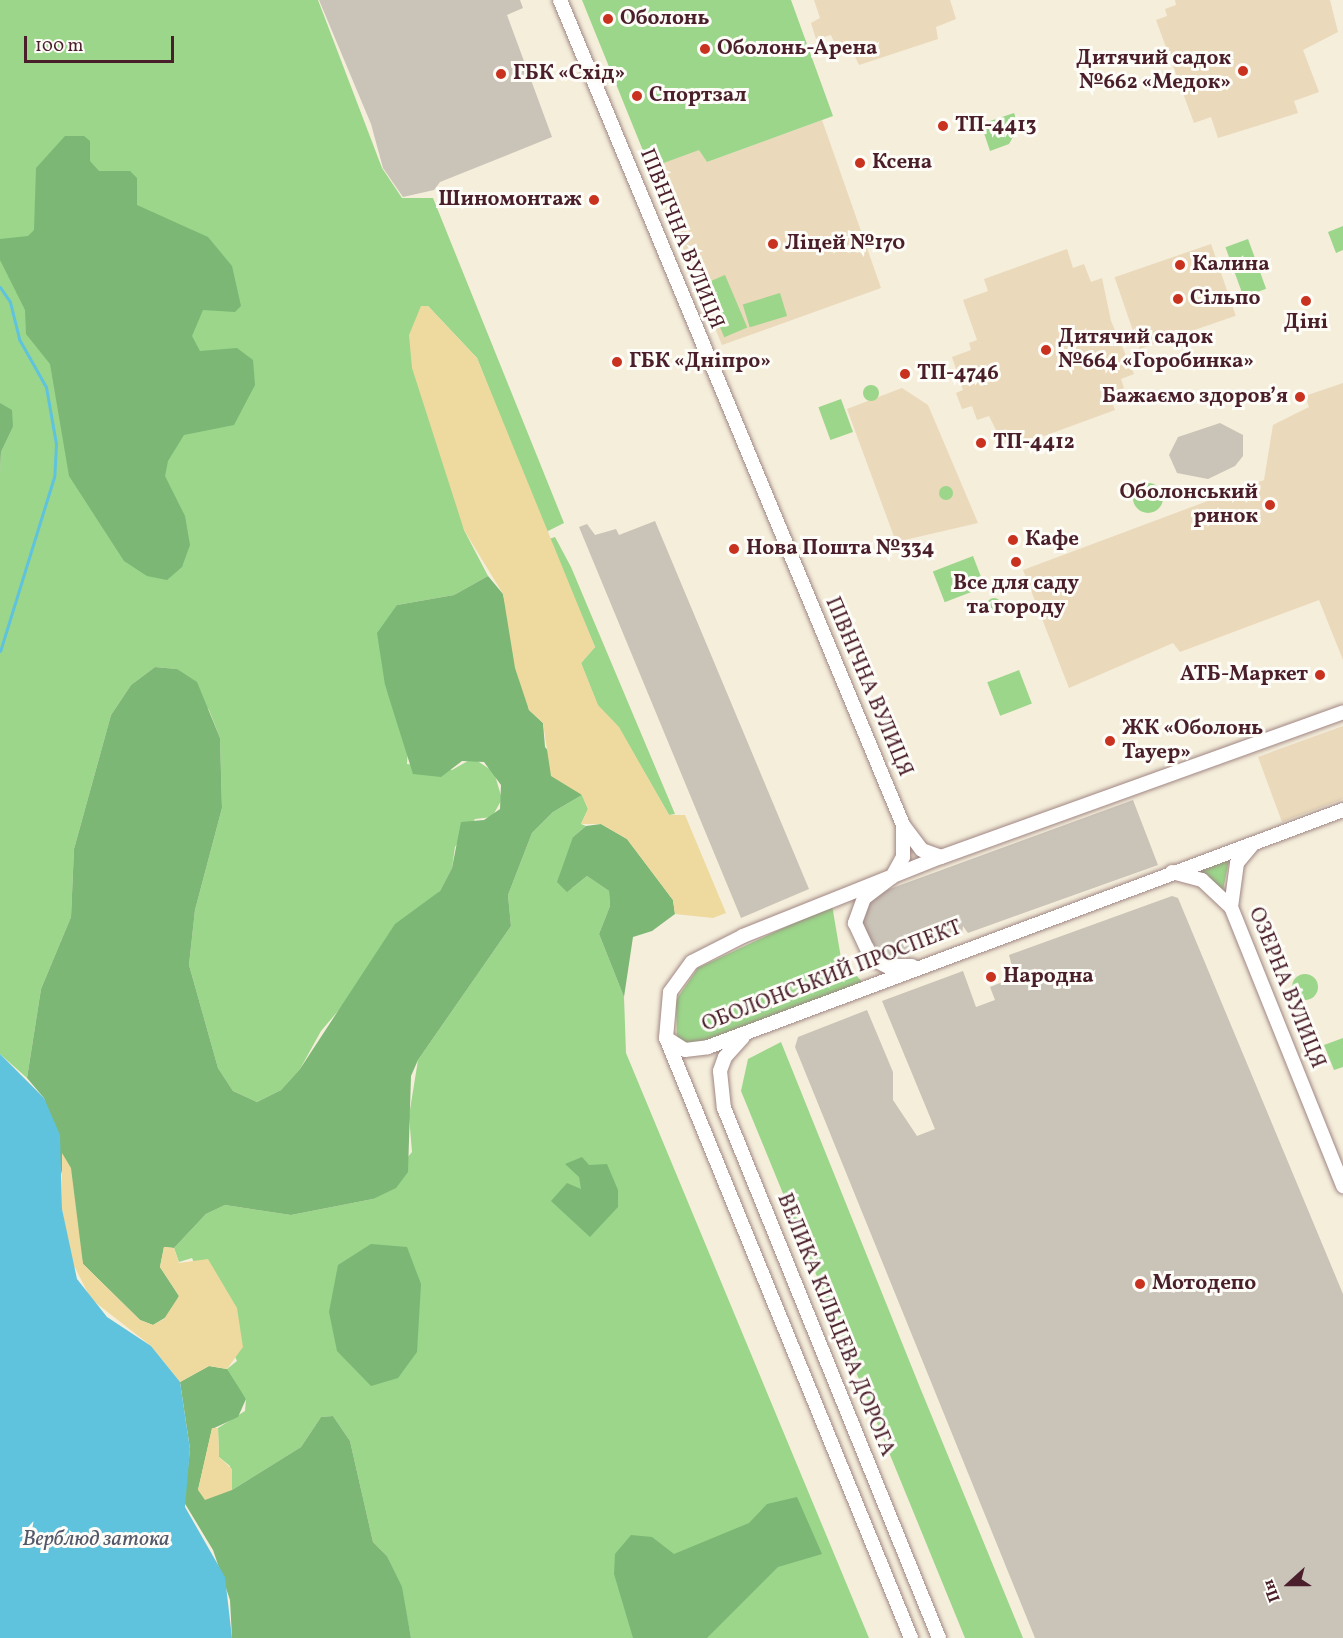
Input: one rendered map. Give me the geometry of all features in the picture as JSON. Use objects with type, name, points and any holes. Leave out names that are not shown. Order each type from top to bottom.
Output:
[{"type":"main road","name":"ПІВНІЧНА ВУЛИЦЯ","points":[[560,0],[903,825],[922,850],[941,857]]},
{"type":"main road","points":[[911,1638],[666,1038],[670,992],[692,962],[743,936],[941,857],[1343,712]]},
{"type":"main road","name":"ОБОЛОНСЬКИЙ ПРОСПЕКТ","points":[[666,1038],[678,1048],[696,1051],[748,1034],[1170,872],[1343,810]]},
{"type":"main road","name":"ПІВНІЧНА ВУЛИЦЯ","points":[[892,877],[903,857],[903,825]]},
{"type":"main road","points":[[1231,907],[1237,863],[1257,841]]},
{"type":"main road","points":[[1170,872],[1202,879],[1231,907]]},
{"type":"main road","points":[[892,877],[861,904],[857,937],[871,958],[887,966],[926,964]]},
{"type":"main road","name":"ОЗЕРНА ВУЛИЦЯ","points":[[1231,907],[1343,1186]]},
{"type":"main road","name":"ВЕЛИКА КІЛЬЦЕВА ДОРОГА","points":[[748,1034],[722,1064],[719,1088],[724,1108],[939,1638]]},
{"type":"shaded area","points":[[319,0],[520,0],[523,8],[507,15],[552,137],[440,182],[434,190],[403,197],[383,168],[371,124]]},
{"type":"shaded area","points":[[814,0],[950,0],[956,19],[936,27],[938,39],[859,65],[850,46],[838,51],[831,35],[816,39],[811,23],[820,18]]},
{"type":"shaded area","name":"Дитячий садок №662 «Медок»","points":[[1175,0],[1330,0],[1338,32],[1303,50],[1319,92],[1294,101],[1298,113],[1218,138],[1211,117],[1194,123],[1156,20],[1167,16],[1165,9],[1176,5]]},
{"type":"shaded area","name":"Ліцей №170","points":[[822,120],[881,288],[722,345],[650,168],[699,149],[707,162]]},
{"type":"shaded area","points":[[1211,244],[1236,316],[1139,349],[1115,277]]},
{"type":"shaded area","name":"Дитячий садок №664 «Горобинка»","points":[[1067,249],[1073,268],[1084,264],[1091,282],[1102,278],[1111,321],[1134,374],[1121,379],[1124,388],[1109,394],[1115,410],[1006,450],[989,416],[977,420],[972,406],[962,409],[956,393],[963,390],[952,357],[971,350],[969,343],[977,340],[963,300],[988,291],[984,279]]},
{"type":"shaded area","name":"Оболонський ринок","points":[[1343,383],[1343,660],[1319,600],[1180,652],[1173,643],[1069,688],[1023,570],[1264,480],[1273,425],[1309,407],[1305,396]]},
{"type":"shaded area","points":[[902,388],[928,405],[978,523],[896,542],[847,409]]},
{"type":"shaded area","points":[[1220,423],[1243,435],[1243,456],[1235,466],[1208,479],[1177,473],[1169,455],[1178,437]]},
{"type":"shaded area","points":[[655,521],[809,889],[741,918],[579,527],[587,524],[595,535],[616,529],[619,535]]},
{"type":"shaded area","points":[[1343,726],[1343,799],[1282,822],[1258,757]]},
{"type":"shaded area","points":[[1133,800],[1158,865],[968,933],[963,926],[962,935],[910,955],[892,959],[876,954],[859,919],[876,894]]},
{"type":"shaded area","points":[[1172,896],[1178,898],[1343,1294],[1343,1638],[1035,1638],[795,1047],[798,1037],[867,1010],[893,1072],[893,1100],[917,1136],[935,1129],[882,1001],[963,971],[976,1007],[995,1000],[990,987],[1015,977],[1009,955]]},
{"type":"green space","points":[[0,0],[318,0],[382,168],[402,198],[433,198],[564,523],[546,532],[477,358],[428,306],[464,530],[488,576],[454,595],[397,605],[385,685],[408,747],[407,764],[452,770],[473,758],[494,772],[502,799],[492,817],[475,819],[455,847],[452,868],[440,891],[321,1031],[300,1069],[281,1090],[257,1102],[233,1091],[218,1068],[189,965],[195,910],[222,808],[220,738],[209,710],[177,669],[155,667],[131,685],[111,715],[74,849],[71,917],[41,989],[27,1078],[0,1054],[0,473],[1,452],[13,427],[0,403]]},
{"type":"green space","name":"Оболонь-Арена","points":[[582,0],[791,0],[833,116],[707,162],[699,150],[650,168]]},
{"type":"green space","points":[[1014,113],[1019,126],[1009,144],[990,151],[981,124]]},
{"type":"green space","points":[[65,136],[84,136],[90,141],[90,161],[99,171],[130,171],[137,178],[137,205],[208,237],[232,266],[241,306],[235,312],[203,310],[192,336],[200,351],[237,348],[253,360],[255,385],[234,425],[184,435],[168,461],[165,476],[185,516],[190,545],[182,567],[167,580],[147,576],[124,561],[69,476],[50,364],[26,334],[25,310],[0,260],[0,239],[28,236],[34,230],[36,168]]},
{"type":"green space","points":[[1343,226],[1343,250],[1336,253],[1328,232]]},
{"type":"green space","points":[[1248,239],[1266,289],[1244,297],[1225,247]]},
{"type":"green space","points":[[725,275],[747,327],[724,337],[702,285]]},
{"type":"green space","points":[[780,293],[787,316],[750,327],[743,304]]},
{"type":"green space","points":[[871,385],[877,387],[879,393],[877,399],[871,401],[865,399],[863,393],[865,387]]},
{"type":"green space","points":[[841,399],[853,432],[830,440],[818,407]]},
{"type":"green space","points":[[0,403],[12,410],[13,427],[1,452],[0,473]]},
{"type":"green space","points":[[1148,483],[1159,487],[1163,498],[1159,509],[1148,513],[1137,509],[1133,498],[1137,487]]},
{"type":"green space","points":[[943,486],[949,486],[953,493],[949,500],[943,500],[939,496],[939,490]]},
{"type":"green space","points":[[555,537],[571,567],[675,814],[669,815],[619,728],[598,706],[581,663],[595,647],[549,539]]},
{"type":"green space","points":[[973,556],[985,587],[945,602],[933,571]]},
{"type":"green space","points":[[488,576],[503,594],[529,710],[543,723],[545,747],[582,795],[553,812],[532,833],[508,895],[511,926],[418,1060],[411,1076],[408,1172],[396,1188],[373,1199],[291,1215],[225,1205],[206,1214],[174,1248],[164,1247],[160,1267],[179,1296],[173,1313],[153,1325],[140,1320],[83,1264],[44,1098],[27,1078],[41,989],[71,917],[74,849],[111,715],[131,685],[155,667],[177,669],[197,682],[220,738],[222,808],[195,910],[189,965],[218,1068],[233,1091],[257,1102],[281,1090],[300,1069],[395,924],[440,891],[452,868],[461,822],[484,820],[500,809],[501,785],[484,762],[462,761],[441,777],[413,774],[385,685],[377,633],[397,605],[454,595]]},
{"type":"green space","points":[[991,598],[997,598],[1001,605],[997,612],[991,612],[987,608],[987,602]]},
{"type":"green space","points":[[1019,670],[1032,704],[1000,716],[987,682]]},
{"type":"green space","points":[[582,795],[588,809],[581,824],[586,826],[573,837],[572,888],[587,876],[609,891],[610,906],[599,934],[624,997],[626,1053],[869,1638],[411,1638],[401,1587],[387,1556],[373,1542],[350,1441],[333,1416],[321,1417],[301,1447],[232,1490],[230,1466],[219,1457],[218,1428],[245,1411],[246,1399],[229,1376],[227,1369],[237,1361],[192,1258],[179,1262],[174,1248],[206,1214],[225,1205],[291,1215],[373,1199],[412,1152],[409,1116],[418,1060],[511,926],[508,895],[532,833],[553,812]]},
{"type":"green space","points":[[601,824],[627,839],[673,900],[675,914],[652,931],[633,937],[624,997],[599,934],[610,906],[609,891],[587,876],[567,892],[557,882],[573,837],[586,826]]},
{"type":"green space","points":[[1229,860],[1223,890],[1198,871]]},
{"type":"green space","points":[[832,905],[841,958],[863,983],[694,1046],[677,1039],[676,1000],[698,968]]},
{"type":"green space","points":[[1305,974],[1314,978],[1318,987],[1314,996],[1305,1000],[1296,996],[1292,987],[1296,978]]},
{"type":"green space","points":[[1343,1038],[1343,1067],[1334,1070],[1324,1045]]},
{"type":"green space","points":[[781,1042],[1023,1638],[965,1638],[741,1091],[748,1059]]},
{"type":"green space","points":[[582,1157],[589,1165],[607,1164],[618,1190],[618,1207],[590,1237],[551,1201],[567,1183],[581,1189],[579,1177],[565,1164]]},
{"type":"green space","points":[[371,1244],[407,1247],[421,1284],[417,1352],[398,1378],[371,1386],[337,1351],[329,1312],[338,1265]]},
{"type":"green space","points":[[209,1366],[227,1369],[246,1399],[238,1417],[212,1429],[198,1490],[232,1490],[301,1447],[321,1417],[333,1416],[350,1441],[373,1542],[387,1556],[402,1587],[411,1638],[232,1638],[230,1600],[213,1550],[184,1502],[190,1449],[180,1382]]},
{"type":"green space","points":[[797,1497],[822,1554],[778,1567],[707,1638],[633,1638],[614,1574],[615,1554],[631,1535],[652,1537],[674,1554],[749,1523],[767,1504]]},
{"type":"sand","points":[[421,306],[428,306],[477,358],[595,647],[581,663],[598,705],[619,727],[669,815],[685,815],[726,913],[713,918],[675,914],[673,900],[627,839],[601,824],[581,824],[588,809],[582,795],[551,776],[543,723],[529,710],[515,668],[503,594],[464,530],[412,368],[409,335]]},
{"type":"sand","points":[[62,1153],[71,1168],[83,1264],[140,1320],[153,1325],[164,1319],[179,1296],[160,1267],[164,1247],[174,1248],[179,1263],[208,1259],[237,1308],[243,1347],[227,1369],[209,1366],[180,1382],[151,1346],[91,1299],[71,1260],[62,1209]]},
{"type":"sand","points":[[212,1428],[218,1428],[219,1457],[232,1469],[232,1490],[205,1500],[198,1490]]},
{"type":"water","name":"Верблюд затока","points":[[0,1054],[44,1098],[60,1135],[62,1209],[77,1279],[107,1317],[151,1346],[180,1382],[190,1449],[185,1507],[225,1577],[232,1638],[0,1638]]},
{"type":"waterway","points":[[0,287],[10,302],[19,339],[46,387],[56,444],[54,477],[0,651]]},
{"type":"place","name":"Оболонь","points":[[608,19]]},
{"type":"place","name":"Оболонь-Арена","points":[[705,49]]},
{"type":"place","name":"Дитячий садок №662 «Медок»","points":[[1243,71]]},
{"type":"place","name":"ГБК «Схід»","points":[[501,74]]},
{"type":"place","name":"Спортзал","points":[[637,96]]},
{"type":"place","name":"ТП-4413","points":[[943,126]]},
{"type":"place","name":"Ксена","points":[[860,163]]},
{"type":"place","name":"Шиномонтаж","points":[[594,200]]},
{"type":"place","name":"Ліцей №170","points":[[773,244]]},
{"type":"place","name":"Калина","points":[[1180,265]]},
{"type":"place","name":"Сільпо","points":[[1178,299]]},
{"type":"place","name":"Діні","points":[[1306,301]]},
{"type":"place","name":"Дитячий садок №664 «Горобинка»","points":[[1046,350]]},
{"type":"place","name":"ГБК «Дніпро»","points":[[617,362]]},
{"type":"place","name":"ТП-4746","points":[[905,374]]},
{"type":"place","name":"Бажаємо здоровʼя","points":[[1300,397]]},
{"type":"place","name":"ТП-4412","points":[[981,443]]},
{"type":"place","name":"Оболонський ринок","points":[[1270,505]]},
{"type":"place","name":"Кафе","points":[[1013,540]]},
{"type":"place","name":"Нова Пошта №334","points":[[734,549]]},
{"type":"place","name":"Все для саду та городу","points":[[1016,562]]},
{"type":"place","name":"АТБ-Маркет","points":[[1320,675]]},
{"type":"place","name":"ЖК «Оболонь Тауер»","points":[[1110,741]]},
{"type":"place","name":"Народна","points":[[991,977]]},
{"type":"place","name":"Мотодепо","points":[[1140,1284]]}]
